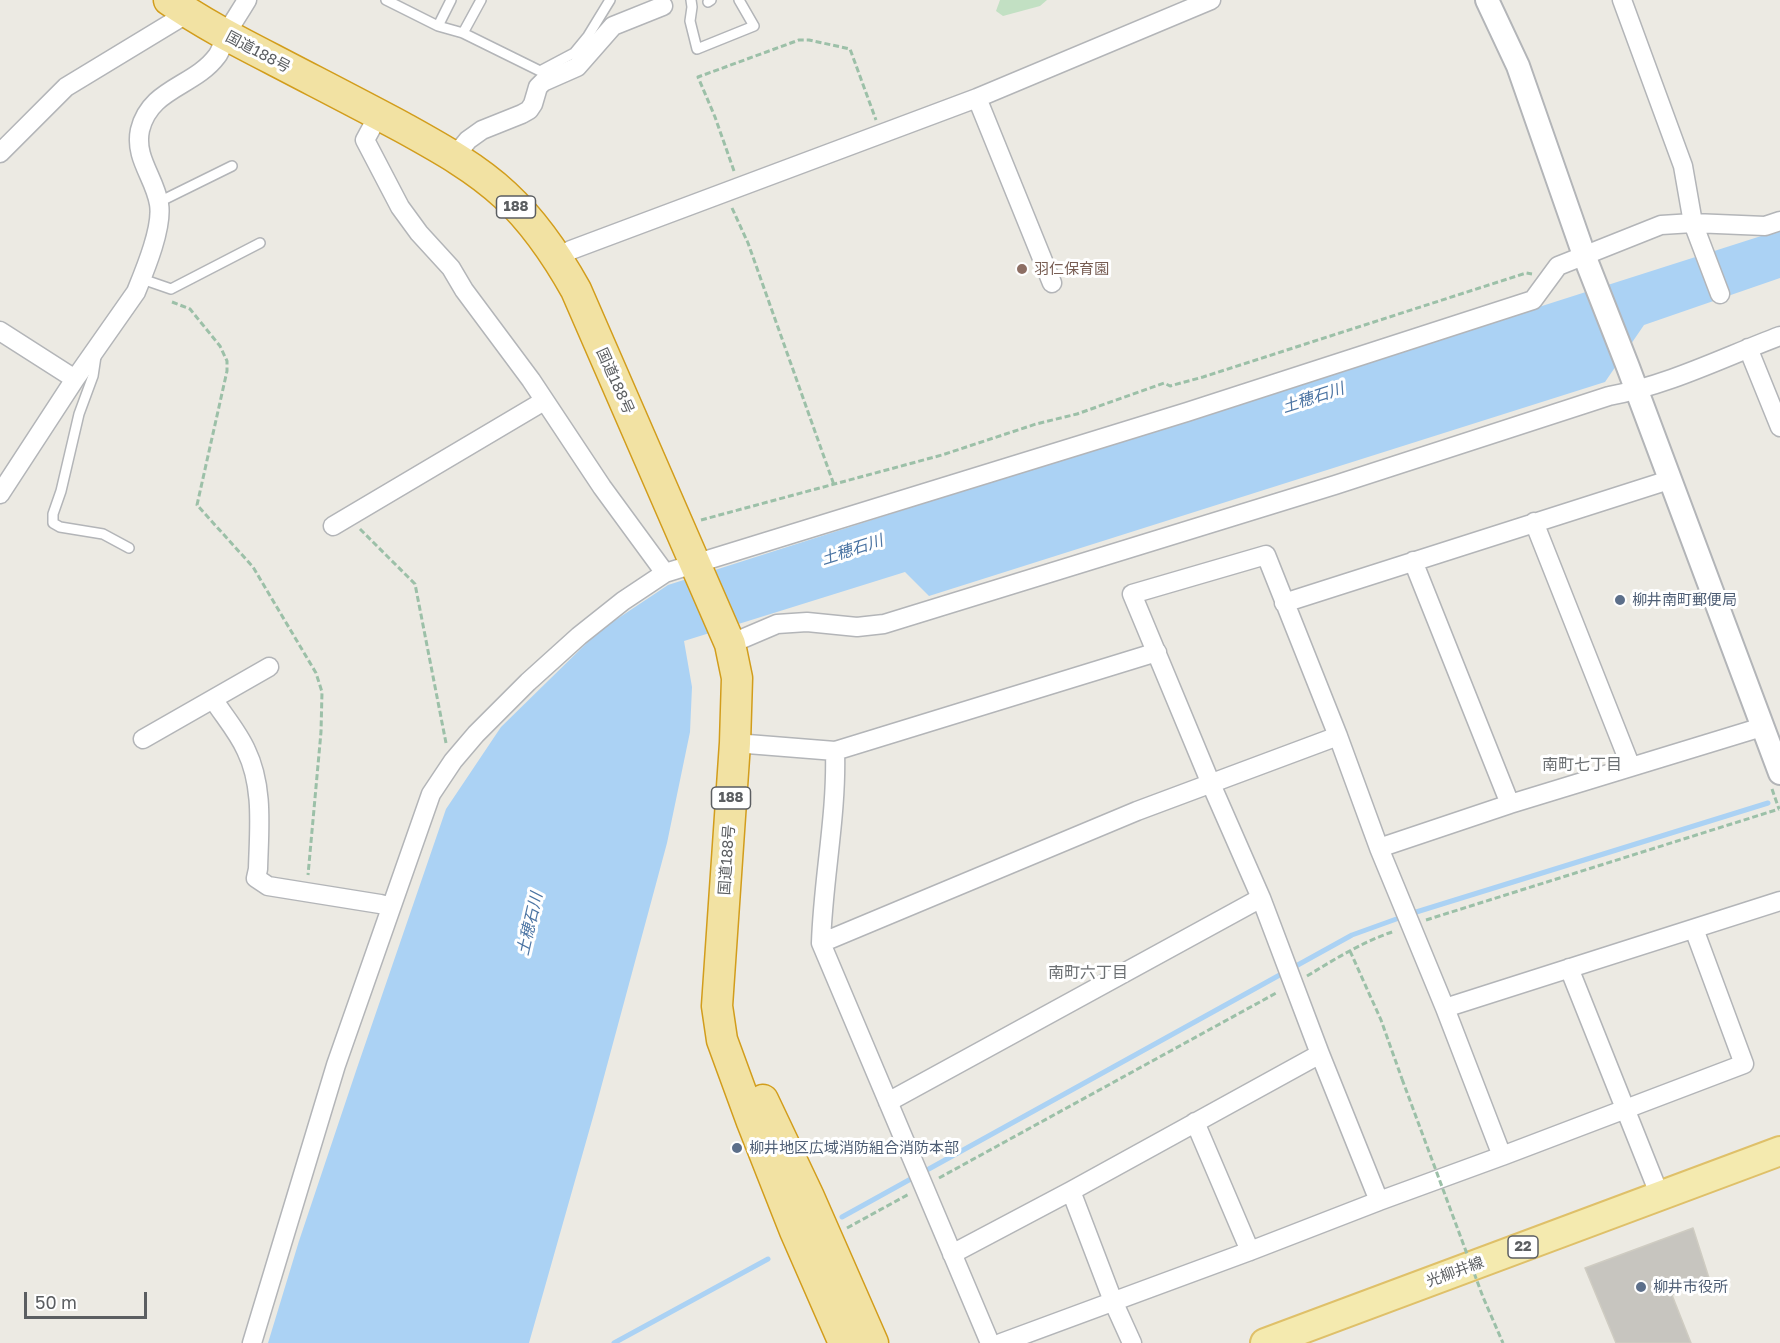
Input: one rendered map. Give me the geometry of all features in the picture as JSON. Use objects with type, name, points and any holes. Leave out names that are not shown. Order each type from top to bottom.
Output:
[{"type":"highway","name":"国道188号","points":[[178,7],[226,35],[378,114],[480,174],[506,196],[530,222],[558,259],[576,290],[728,639],[737,678],[735,743],[717,1006],[722,1040],[795,1231],[844,1343]]},
{"type":"highway","name":"国道188号","points":[[721,963],[729,1007],[742,1048],[873,1343]]},
{"type":"main road","name":"光柳井線","points":[[1265,1343],[1780,1151]]},
{"type":"street","points":[[0,494],[75,379],[136,292],[142,279],[160,217],[159,202],[139,151],[140,131],[147,112],[159,98],[200,72],[218,56],[226,35],[247,0]]},
{"type":"street","points":[[558,259],[571,250],[977,98],[1211,0]]},
{"type":"street","points":[[1487,0],[1518,66],[1584,255],[1780,773]]},
{"type":"street","points":[[1622,0],[1683,165],[1694,223],[1720,294]]},
{"type":"street","points":[[454,157],[468,140],[482,130],[529,110],[538,87],[543,82],[577,67],[613,26],[663,6]]},
{"type":"street","points":[[3,143],[66,87],[178,7]]},
{"type":"street","points":[[977,98],[1052,283]]},
{"type":"street","points":[[378,114],[365,140],[400,207],[419,233],[451,268],[464,290],[531,380],[602,488],[665,573]]},
{"type":"street","points":[[252,1343],[336,1065],[430,794],[453,761],[476,734],[521,689],[579,636],[623,601],[665,573],[697,566],[1187,412],[1533,300],[1558,266],[1661,225],[1694,223],[1765,226],[1780,221]]},
{"type":"street","points":[[0,331],[75,379]]},
{"type":"street","points":[[728,639],[777,624],[807,622],[857,627],[884,624],[1335,485],[1609,396],[1637,391],[1780,336]]},
{"type":"street","points":[[1748,348],[1780,428]]},
{"type":"street","points":[[340,522],[543,401]]},
{"type":"street","points":[[1284,603],[1669,480]]},
{"type":"street","points":[[1534,522],[1631,766]]},
{"type":"street","points":[[1379,1200],[1320,1054],[1261,898],[1132,594],[1266,555],[1338,736],[1379,848],[1445,1008],[1502,1156]]},
{"type":"street","points":[[1413,561],[1510,804]]},
{"type":"street","points":[[735,743],[836,751],[1157,652]]},
{"type":"street","points":[[143,739],[269,667]]},
{"type":"street","points":[[213,699],[246,748],[255,772],[259,792],[256,878],[268,886],[391,907]]},
{"type":"street","points":[[1379,848],[1510,804],[1762,727]]},
{"type":"street","points":[[821,943],[1137,811],[1338,736]]},
{"type":"street","points":[[836,751],[836,778],[821,943],[990,1343]]},
{"type":"street","points":[[888,1102],[1261,898]]},
{"type":"street","points":[[1445,1008],[1780,901]]},
{"type":"street","points":[[1001,1343],[1744,1064],[1694,929]]},
{"type":"street","points":[[1569,968],[1660,1196]]},
{"type":"street","points":[[952,1254],[1320,1054]]},
{"type":"street","points":[[1195,1122],[1250,1251]]},
{"type":"street","points":[[1071,1191],[1113,1301],[1132,1343]]},
{"type":"lane","points":[[386,0],[403,4],[438,27],[463,33],[540,71],[574,53],[588,36],[610,0]]},
{"type":"lane","points":[[438,27],[451,0]]},
{"type":"lane","points":[[463,33],[481,0]]},
{"type":"lane","points":[[691,0],[690,21],[698,49],[754,26],[739,0]]},
{"type":"lane","points":[[159,202],[232,166]]},
{"type":"lane","points":[[142,279],[171,289],[260,243]]},
{"type":"lane","points":[[96,351],[97,359],[93,376],[79,414],[61,492],[53,514],[53,523],[60,527],[103,534],[129,548]]},
{"type":"path","points":[[834,485],[748,243],[732,190],[715,117],[698,77],[799,40],[850,49],[881,134]]},
{"type":"path","points":[[715,517],[942,455],[1036,424],[1077,414],[1164,383],[1170,386],[1203,377],[1526,273],[1550,276]]},
{"type":"path","points":[[169,301],[190,309],[220,346],[227,361],[227,370],[197,505],[253,567],[316,673],[322,692],[321,732],[306,892]]},
{"type":"path","points":[[340,522],[415,584],[449,757],[453,761]]},
{"type":"path","points":[[1350,951],[1382,1020],[1483,1297],[1503,1343]]},
{"type":"green space","points":[[1000,0],[1047,0],[1040,6],[1003,16],[996,11]]},
{"type":"water","name":"土穂石川","points":[[1780,230],[1780,278],[1644,325],[1605,382],[929,596],[905,572],[684,641],[692,687],[690,732],[667,843],[529,1343],[268,1343],[299,1241],[446,809],[501,727],[599,631],[668,585]]},
{"type":"building","name":"柳井市役所","points":[[1693,1228],[1709,1278],[1672,1295],[1691,1343],[1616,1343],[1585,1268]]},
{"type":"waterway","points":[[842,1217],[1352,935],[1413,913],[1768,803]]},
{"type":"waterway","points":[[614,1343],[768,1259]]},
{"type":"place","name":"羽仁保育園","points":[[1022,269]]},
{"type":"place","name":"柳井南町郵便局","points":[[1620,600]]},
{"type":"place","name":"柳井地区広域消防組合消防本部","points":[[737,1148]]},
{"type":"place","name":"柳井市役所","points":[[1641,1287]]},
{"type":"district","name":"南町七丁目","points":[[1582,765]]},
{"type":"district","name":"南町六丁目","points":[[1088,973]]}]
